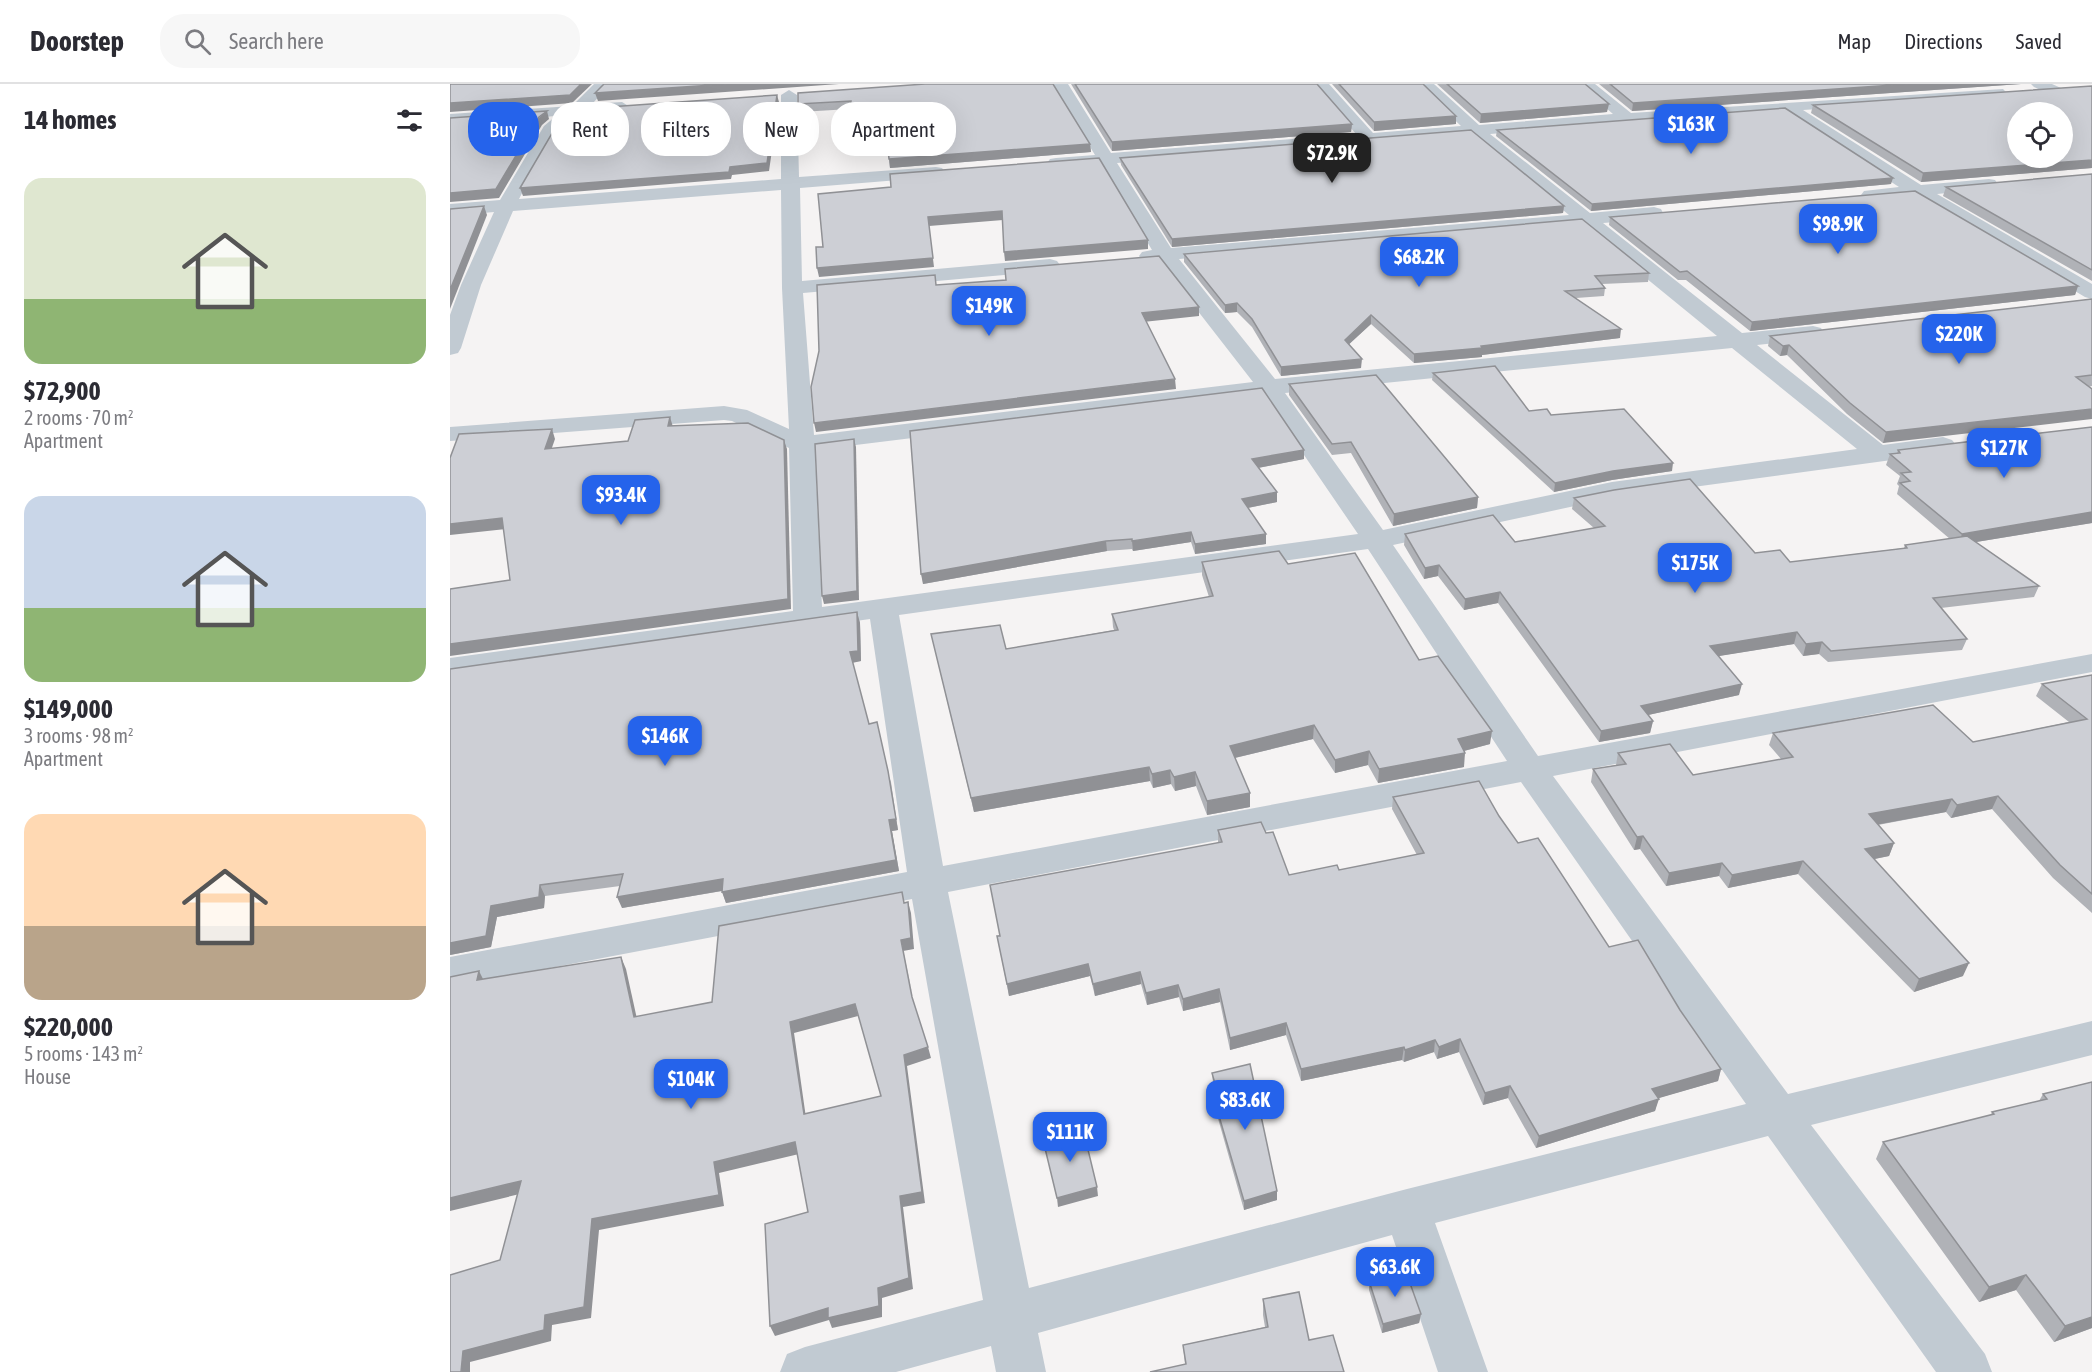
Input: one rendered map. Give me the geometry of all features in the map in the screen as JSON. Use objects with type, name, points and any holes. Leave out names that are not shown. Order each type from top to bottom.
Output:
[{"type":"street","points":[[585,102],[603,84]]},
{"type":"street","points":[[1060,84],[1165,255],[1269,387],[1376,540],[1529,768],[1778,1115],[1967,1372]]},
{"type":"street","points":[[1321,84],[1368,138]]},
{"type":"street","points":[[1425,84],[1475,130],[1877,453]]},
{"type":"street","points":[[1586,84],[1627,118]]},
{"type":"street","points":[[1036,164],[2032,88],[2081,87]]},
{"type":"street","points":[[2032,88],[2092,108]]},
{"type":"street","points":[[1848,90],[1868,101]]},
{"type":"street","points":[[789,95],[792,288],[802,444],[808,620]]},
{"type":"street","points":[[629,106],[636,106]]},
{"type":"street","points":[[1787,107],[1918,191],[2092,292]]},
{"type":"street","points":[[450,119],[551,112]]},
{"type":"street","points":[[450,348],[456,312],[471,285],[506,206],[551,128]]},
{"type":"street","points":[[450,210],[955,171]]},
{"type":"street","points":[[1848,197],[2011,182]]},
{"type":"street","points":[[1130,258],[1670,212]]},
{"type":"street","points":[[792,288],[1072,263]]},
{"type":"street","points":[[2068,303],[2092,301]]},
{"type":"street","points":[[450,434],[724,414],[738,415],[802,444],[1269,387],[1832,330]]},
{"type":"street","points":[[450,668],[1376,540],[1612,490],[1968,442]]},
{"type":"street","points":[[883,609],[927,881],[1021,1372]]},
{"type":"street","points":[[450,972],[2092,663]]},
{"type":"street","points":[[805,1372],[1407,1210],[2092,1038]]},
{"type":"street","points":[[1407,1210],[1463,1372]]},
{"type":"building","points":[[450,84],[581,84],[570,95],[450,103]]},
{"type":"building","points":[[604,84],[727,84],[595,93]]},
{"type":"building","points":[[925,84],[1053,84],[1090,144],[956,154],[956,102],[798,102],[798,93]]},
{"type":"building","points":[[1075,84],[1317,84],[1352,124],[1112,142]]},
{"type":"building","points":[[1339,84],[1423,84],[1456,116],[1374,122]]},
{"type":"building","points":[[1447,84],[1585,84],[1609,104],[1481,114]]},
{"type":"building","points":[[1610,84],[1908,84],[1633,103]]},
{"type":"building","points":[[2092,86],[2092,160],[2073,161],[2073,102],[2007,102],[2007,167],[1923,173],[1813,105]]},
{"type":"building","points":[[777,95],[776,102],[743,102],[743,156],[768,156],[767,163],[730,167],[729,172],[520,188],[551,135],[551,156],[629,156],[629,106],[641,105],[641,156],[731,156],[731,102],[678,102]]},
{"type":"building","points":[[1785,108],[1893,178],[1592,204],[1497,130]]},
{"type":"building","points":[[468,117],[468,156],[516,156],[496,189],[450,193],[450,118]]},
{"type":"building","points":[[1471,130],[1564,206],[1172,239],[1120,158]]},
{"type":"building","points":[[889,156],[929,156],[889,159]]},
{"type":"building","points":[[1099,158],[1148,240],[1004,252],[1002,211],[928,217],[933,258],[817,268],[816,247],[823,247],[818,194],[891,187],[890,174]]},
{"type":"building","points":[[2092,174],[2092,270],[1946,187]]},
{"type":"building","points":[[1915,191],[2078,286],[1752,322],[1687,271],[1680,272],[1610,217]]},
{"type":"building","points":[[484,206],[450,290],[450,209]]},
{"type":"building","points":[[1582,219],[1649,273],[1595,276],[1605,288],[1565,291],[1621,329],[1481,346],[1482,348],[1414,354],[1371,315],[1345,340],[1362,359],[1281,367],[1252,319],[1237,303],[1225,305],[1184,254]]},
{"type":"building","points":[[1159,256],[1199,307],[1142,313],[1175,379],[814,423],[811,387],[819,351],[817,285],[935,275],[936,285],[1006,280],[1005,269]]},
{"type":"building","points":[[2092,299],[2092,375],[2076,377],[2092,389],[2092,409],[1886,432],[1850,403],[1789,345],[1783,346],[1770,336]]},
{"type":"building","points":[[1495,366],[1529,411],[1547,409],[1551,415],[1624,409],[1673,463],[1613,471],[1555,483],[1433,373]]},
{"type":"building","points":[[1376,375],[1478,497],[1394,514],[1351,442],[1332,444],[1289,384]]},
{"type":"building","points":[[1262,388],[1304,450],[1252,459],[1277,492],[1242,499],[1266,534],[1195,544],[1191,532],[1132,541],[1132,539],[1106,541],[921,574],[910,431]]},
{"type":"building","points":[[670,417],[668,426],[748,423],[784,440],[788,599],[450,644],[450,589],[510,580],[502,518],[450,524],[450,458],[459,434],[552,429],[545,449],[628,441],[635,420]]},
{"type":"building","points":[[2092,427],[2092,512],[1962,534],[1900,483],[1910,481],[1901,473],[1911,472],[1890,454],[1900,453],[1898,450]]},
{"type":"building","points":[[854,439],[857,591],[822,596],[815,444]]},
{"type":"building","points":[[1690,479],[1755,553],[1780,550],[1790,562],[1907,548],[1905,545],[1967,536],[2039,586],[1933,598],[1967,639],[1831,651],[1822,642],[1806,644],[1797,632],[1710,646],[1742,684],[1641,706],[1653,721],[1601,731],[1500,592],[1465,599],[1439,565],[1425,568],[1405,534],[1493,515],[1515,542],[1605,526],[1574,498]]},
{"type":"building","points":[[1279,551],[1288,564],[1355,553],[1419,660],[1438,656],[1492,731],[1458,739],[1465,753],[1379,769],[1369,751],[1335,760],[1314,725],[1230,746],[1250,793],[1207,801],[1195,772],[1174,777],[1170,770],[1152,774],[1149,767],[971,798],[931,634],[1000,625],[1006,649],[1118,630],[1112,614],[1213,596],[1202,562]]},
{"type":"building","points":[[857,612],[858,651],[850,652],[869,724],[877,722],[888,771],[896,819],[889,820],[896,860],[722,892],[723,879],[617,897],[623,874],[540,885],[539,897],[491,906],[486,936],[450,943],[450,669]]},
{"type":"building","points":[[2092,675],[2092,894],[2060,865],[1998,796],[1957,805],[1952,799],[1869,814],[1894,843],[1865,849],[1969,963],[1919,979],[1803,861],[1732,875],[1722,863],[1669,873],[1643,836],[1637,837],[1593,769],[1626,764],[1618,753],[1670,744],[1693,775],[1793,757],[1773,733],[1933,705],[1973,742],[2087,719],[2042,684]]},
{"type":"building","points":[[1479,781],[1518,843],[1538,838],[1609,947],[1638,940],[1680,1010],[1721,1069],[1652,1089],[1659,1099],[1539,1136],[1510,1086],[1485,1093],[1460,1039],[1439,1047],[1435,1040],[1405,1050],[1404,1047],[1301,1069],[1286,1023],[1230,1038],[1219,989],[1183,999],[1178,985],[1146,993],[1140,972],[1093,984],[1088,964],[1007,984],[990,885],[1222,842],[1218,830],[1261,822],[1266,833],[1273,832],[1289,875],[1337,865],[1339,870],[1424,853],[1393,797]]},
{"type":"building","points":[[902,892],[904,903],[908,902],[911,938],[901,940],[912,997],[928,1047],[904,1055],[922,1192],[900,1196],[909,1278],[878,1288],[879,1306],[828,1318],[828,1308],[770,1326],[765,1224],[808,1212],[795,1142],[714,1162],[719,1195],[592,1219],[584,1307],[545,1315],[544,1330],[463,1351],[461,1372],[450,1372],[450,1275],[500,1260],[521,1181],[450,1198],[450,977],[479,971],[477,980],[621,957],[634,1017],[712,1002],[719,926]],"holes":[[[855,1004],[881,1096],[804,1114],[790,1022]]]},
{"type":"building","points":[[1250,1064],[1277,1191],[1244,1201],[1214,1099],[1219,1098],[1212,1073]]},
{"type":"building","points":[[2092,1082],[2092,1317],[2065,1326],[2026,1275],[1989,1287],[1883,1142],[2047,1099],[2043,1094]]},
{"type":"building","points":[[1083,1129],[1097,1187],[1057,1198],[1043,1140]]},
{"type":"building","points":[[1406,1272],[1421,1314],[1383,1324],[1369,1281]]},
{"type":"building","points":[[1299,1292],[1309,1340],[1333,1335],[1344,1372],[1150,1372],[1186,1364],[1183,1345],[1268,1327],[1263,1299]]}]
